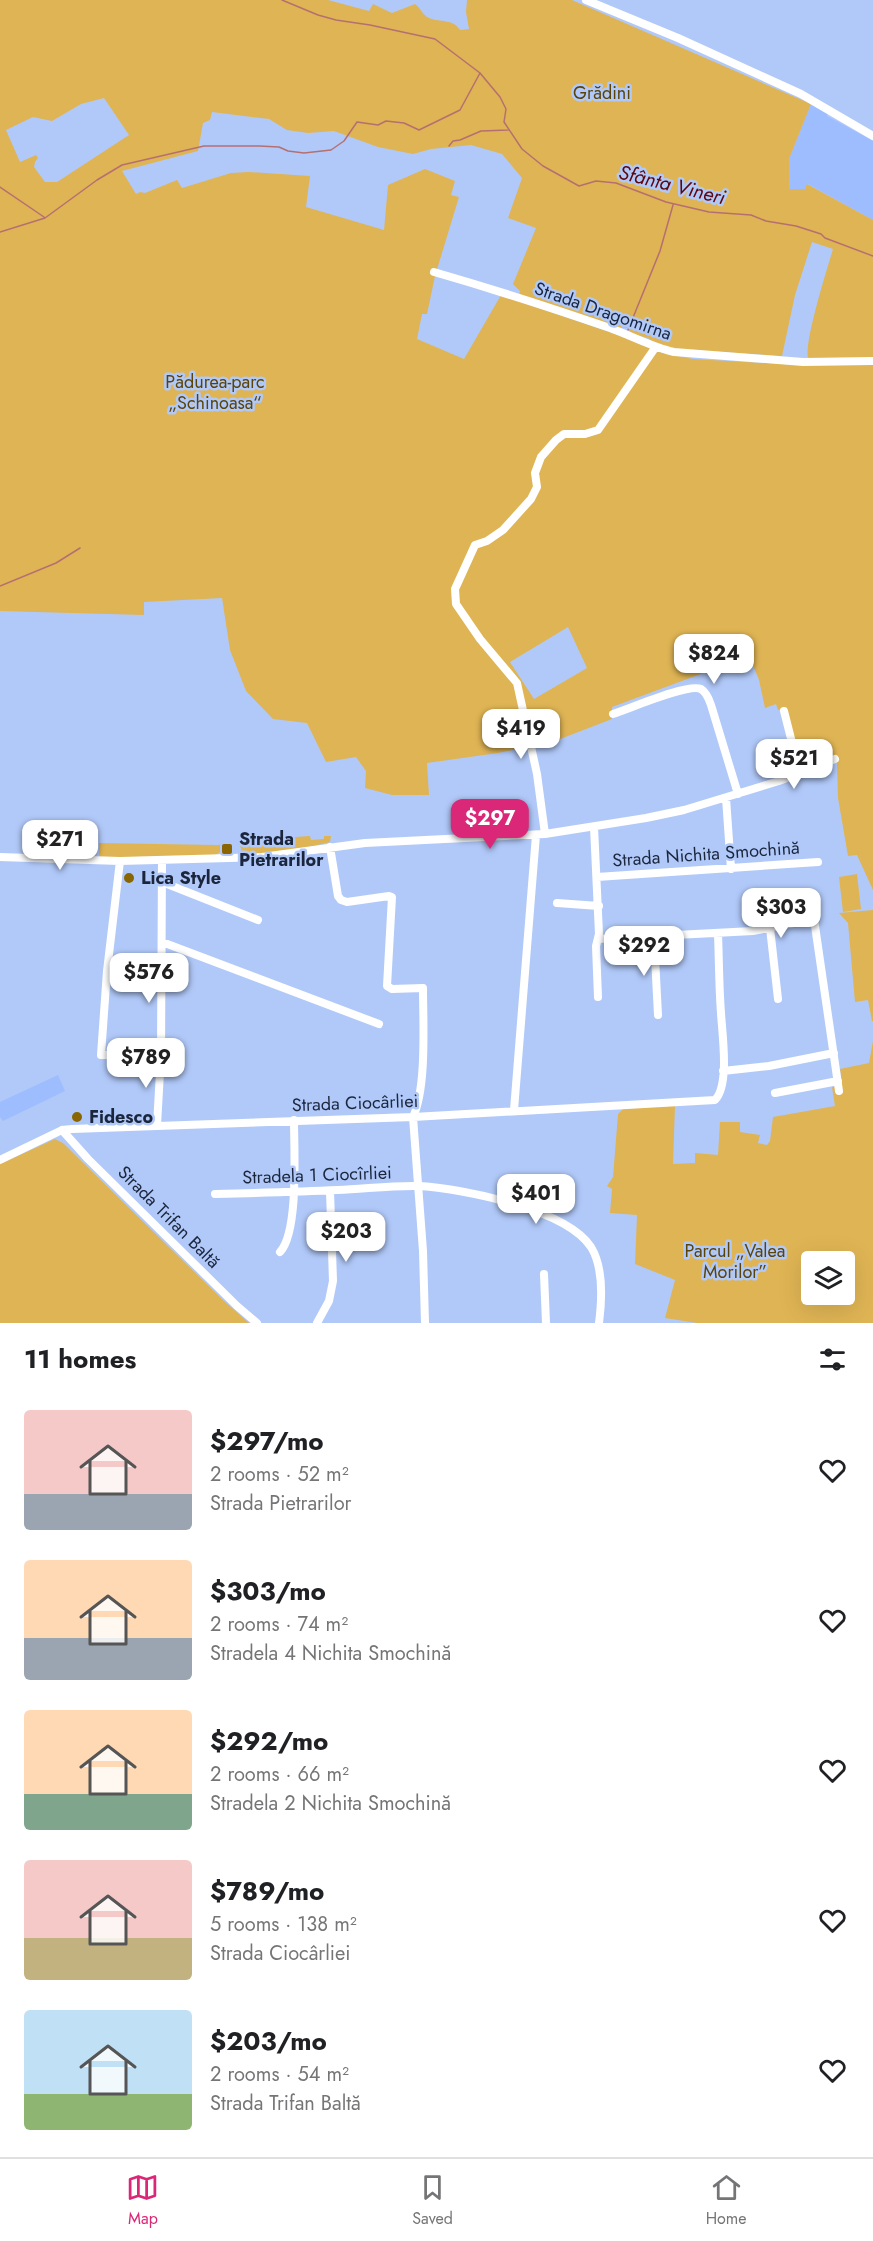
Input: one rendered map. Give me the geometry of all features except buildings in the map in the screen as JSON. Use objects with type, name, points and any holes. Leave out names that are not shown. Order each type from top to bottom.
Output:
[{"type":"street","points":[[586,0],[678,38],[801,94],[873,136]]},
{"type":"street","name":"Strada Dragomirna","points":[[434,272],[491,288],[610,328],[656,348],[694,355],[825,362],[873,361]]},
{"type":"street","points":[[514,1110],[541,835],[537,774],[517,683],[480,639],[456,604],[455,589],[463,568],[476,545],[487,541],[503,530],[531,499],[537,487],[535,473],[541,457],[564,434],[585,434],[598,430],[656,348]]},
{"type":"street","points":[[613,714],[678,691],[692,687],[700,689],[711,705],[738,794]]},
{"type":"street","points":[[784,711],[800,774]]},
{"type":"street","points":[[0,857],[120,861],[262,857],[365,843],[541,835],[656,816],[726,798],[800,774],[835,759]]},
{"type":"street","points":[[726,798],[731,869]]},
{"type":"street","points":[[594,826],[598,906],[598,997]]},
{"type":"street","points":[[330,846],[338,896],[341,900],[346,902],[392,897],[387,986],[392,989],[423,988],[423,1061],[417,1109],[413,1117],[419,1186],[425,1323]]},
{"type":"street","points":[[157,1125],[161,1055],[162,860]]},
{"type":"street","points":[[120,861],[107,971],[102,1055],[161,1055]]},
{"type":"street","name":"Strada Nichita Smochină","points":[[597,877],[818,861]]},
{"type":"street","points":[[162,882],[258,920]]},
{"type":"street","points":[[557,903],[598,906]]},
{"type":"street","points":[[598,939],[718,933],[770,928],[814,919],[839,1091]]},
{"type":"street","points":[[770,928],[778,999]]},
{"type":"street","points":[[718,933],[721,1024],[724,1041],[723,1071],[769,1066],[834,1053]]},
{"type":"street","points":[[654,938],[658,1015]]},
{"type":"street","points":[[162,942],[379,1024]]},
{"type":"street","name":"Strada Ciocârliei","points":[[0,1160],[62,1130],[413,1117],[710,1101],[717,1098],[721,1089],[723,1071]]},
{"type":"street","points":[[775,1093],[838,1081]]},
{"type":"street","points":[[280,1252],[285,1247],[290,1230],[294,1120]]},
{"type":"street","name":"Strada Trifan Baltă","points":[[62,1130],[237,1306],[257,1323]]},
{"type":"street","name":"Stradela 1 Ciocîrliei","points":[[215,1194],[419,1186],[522,1207],[568,1225],[585,1239],[597,1263],[600,1279],[599,1323]]},
{"type":"street","points":[[316,1323],[330,1301],[333,1281],[330,1191]]},
{"type":"street","points":[[544,1274],[546,1323]]},
{"type":"shaded area","points":[[811,104],[828,113],[827,116],[873,141],[873,220],[808,184],[805,189],[789,189],[789,159]]},
{"type":"shaded area","points":[[58,1075],[65,1091],[3,1121],[0,1117],[0,1102]]},
{"type":"green space","name":"Pădurea-parc „Schinoasa“","points":[[0,0],[328,0],[369,11],[373,4],[392,13],[415,4],[427,17],[450,22],[460,30],[469,29],[466,12],[467,0],[572,0],[811,104],[789,159],[789,189],[805,189],[807,184],[873,220],[873,358],[808,358],[809,337],[833,249],[812,242],[795,295],[782,356],[673,349],[632,334],[627,328],[615,327],[519,296],[520,291],[513,284],[536,228],[508,218],[522,178],[502,154],[471,145],[431,149],[413,154],[378,147],[334,131],[308,133],[287,130],[269,119],[212,112],[210,120],[203,123],[198,151],[122,171],[136,194],[145,193],[177,180],[182,188],[231,173],[310,176],[306,207],[384,230],[388,185],[425,169],[455,181],[451,195],[459,197],[435,276],[427,314],[422,314],[417,339],[464,359],[501,295],[621,336],[659,352],[693,359],[800,365],[873,364],[873,890],[857,855],[848,856],[838,798],[837,764],[833,754],[801,769],[786,708],[778,710],[776,704],[765,708],[753,665],[706,672],[612,707],[612,719],[555,741],[498,753],[427,763],[429,795],[392,795],[365,788],[366,771],[356,757],[326,762],[307,723],[273,719],[246,691],[230,650],[222,598],[144,602],[144,615],[0,611]],"holes":[[[104,98],[129,135],[57,182],[45,182],[34,167],[38,158],[36,155],[20,162],[6,130],[33,117],[52,121],[81,104]],[[568,627],[587,668],[534,699],[510,662]]]},
{"type":"green space","points":[[310,836],[311,840],[331,836],[330,842],[309,847],[243,856],[240,845],[293,840],[295,837]]},
{"type":"green space","points":[[99,843],[226,844],[223,850],[214,856],[102,858],[99,856]]},
{"type":"green space","points":[[857,874],[861,909],[843,912],[839,877]]},
{"type":"green space","points":[[873,910],[872,1021],[868,1000],[855,1002],[848,923],[839,913]]},
{"type":"green space","name":"Parcul „Valea Morilor”","points":[[873,1041],[873,1323],[697,1323],[665,1318],[675,1280],[635,1264],[637,1215],[610,1213],[612,1189],[607,1186],[613,1177],[618,1114],[623,1109],[675,1105],[673,1164],[695,1163],[695,1153],[718,1155],[720,1122],[740,1122],[740,1132],[760,1135],[758,1143],[767,1145],[770,1141],[773,1117],[835,1106],[832,1087],[842,1085],[840,1069],[869,1063]]},
{"type":"green space","points":[[55,1139],[63,1143],[249,1323],[0,1323],[0,1164]]},
{"type":"waterway","name":"Sfânta Vineri","points":[[282,0],[336,20],[435,39],[480,73],[500,97],[506,109],[504,122],[522,149],[543,166],[579,186],[596,181],[616,183],[666,202],[709,212],[751,215],[766,221],[796,226],[821,234],[825,238],[873,256]]},
{"type":"waterway","points":[[0,232],[45,218],[97,180],[122,165],[204,146],[279,147],[304,153],[331,150],[344,141],[357,122],[378,125],[386,121],[404,123],[419,130],[460,110],[480,73]]},
{"type":"waterway","points":[[449,146],[453,141],[481,131],[508,130]]},
{"type":"waterway","points":[[0,187],[44,217]]},
{"type":"waterway","points":[[628,330],[660,251],[673,205]]},
{"type":"waterway","points":[[0,586],[56,563],[80,548]]},
{"type":"place","name":"Strada Pietrarilor","points":[[227,849]]},
{"type":"place","name":"Lica Style","points":[[129,878]]},
{"type":"place","name":"Fidesco","points":[[77,1117]]},
{"type":"park label","name":"Grădini","points":[[602,93]]}]
